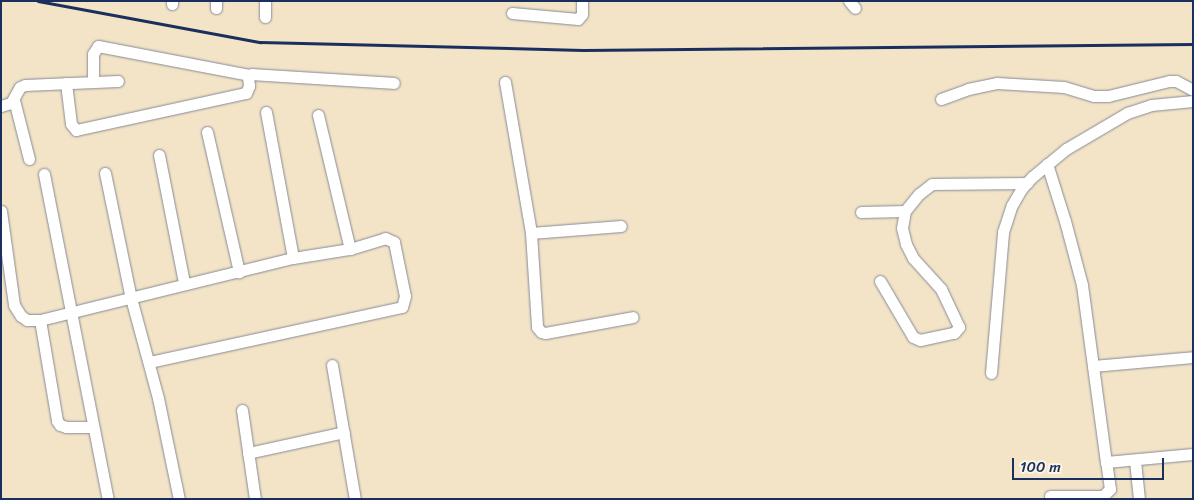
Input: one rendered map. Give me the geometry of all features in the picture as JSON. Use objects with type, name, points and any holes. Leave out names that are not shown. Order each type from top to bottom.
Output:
[{"type":"street","points":[[265,1],[266,17]]},
{"type":"street","points":[[512,13],[578,19],[582,14],[582,1]]},
{"type":"street","points":[[94,82],[93,54],[98,46],[250,75],[394,83]]},
{"type":"street","points":[[66,83],[71,124],[76,130],[246,93],[250,75]]},
{"type":"street","points":[[941,99],[968,89],[997,83],[1064,87],[1094,96],[1108,96],[1169,80],[1176,81],[1193,90]]},
{"type":"street","points":[[29,159],[14,100],[20,87],[25,85],[118,81]]},
{"type":"street","points":[[505,82],[531,233],[537,328],[541,332],[633,317]]},
{"type":"street","points":[[1,106],[14,100]]},
{"type":"street","points":[[991,373],[1002,232],[1012,204],[1027,183],[1047,164],[1081,138],[1133,111],[1151,106],[1193,101]]},
{"type":"street","points":[[266,112],[293,258]]},
{"type":"street","points":[[318,115],[350,249]]},
{"type":"street","points":[[207,132],[239,272]]},
{"type":"street","points":[[159,155],[184,283]]},
{"type":"street","points":[[1047,164],[1082,285],[1110,484],[1108,492],[1104,496],[1050,496]]},
{"type":"street","points":[[105,173],[179,499]]},
{"type":"street","points":[[44,174],[70,314],[108,499]]},
{"type":"street","points":[[880,282],[913,338],[920,340],[954,333],[958,330],[958,323],[941,289],[913,258],[906,244],[902,228],[905,211],[919,194],[932,184],[1027,183]]},
{"type":"street","points":[[1,211],[16,310],[27,320],[40,320],[70,314],[184,283],[239,272],[293,258],[350,249],[385,238],[394,242],[405,296],[402,307],[149,362]]},
{"type":"street","points":[[861,212],[905,211]]},
{"type":"street","points":[[531,233],[621,226]]},
{"type":"street","points":[[40,320],[57,421],[60,425],[66,427],[93,427]]},
{"type":"street","points":[[1093,366],[1193,357]]},
{"type":"street","points":[[332,366],[355,499]]},
{"type":"street","points":[[242,410],[255,499]]},
{"type":"street","points":[[248,453],[344,432]]},
{"type":"street","points":[[1106,462],[1136,461],[1193,454]]},
{"type":"street","points":[[1136,461],[1139,499]]},
{"type":"railway","points":[[38,1],[260,42],[583,50],[1193,44]]}]
